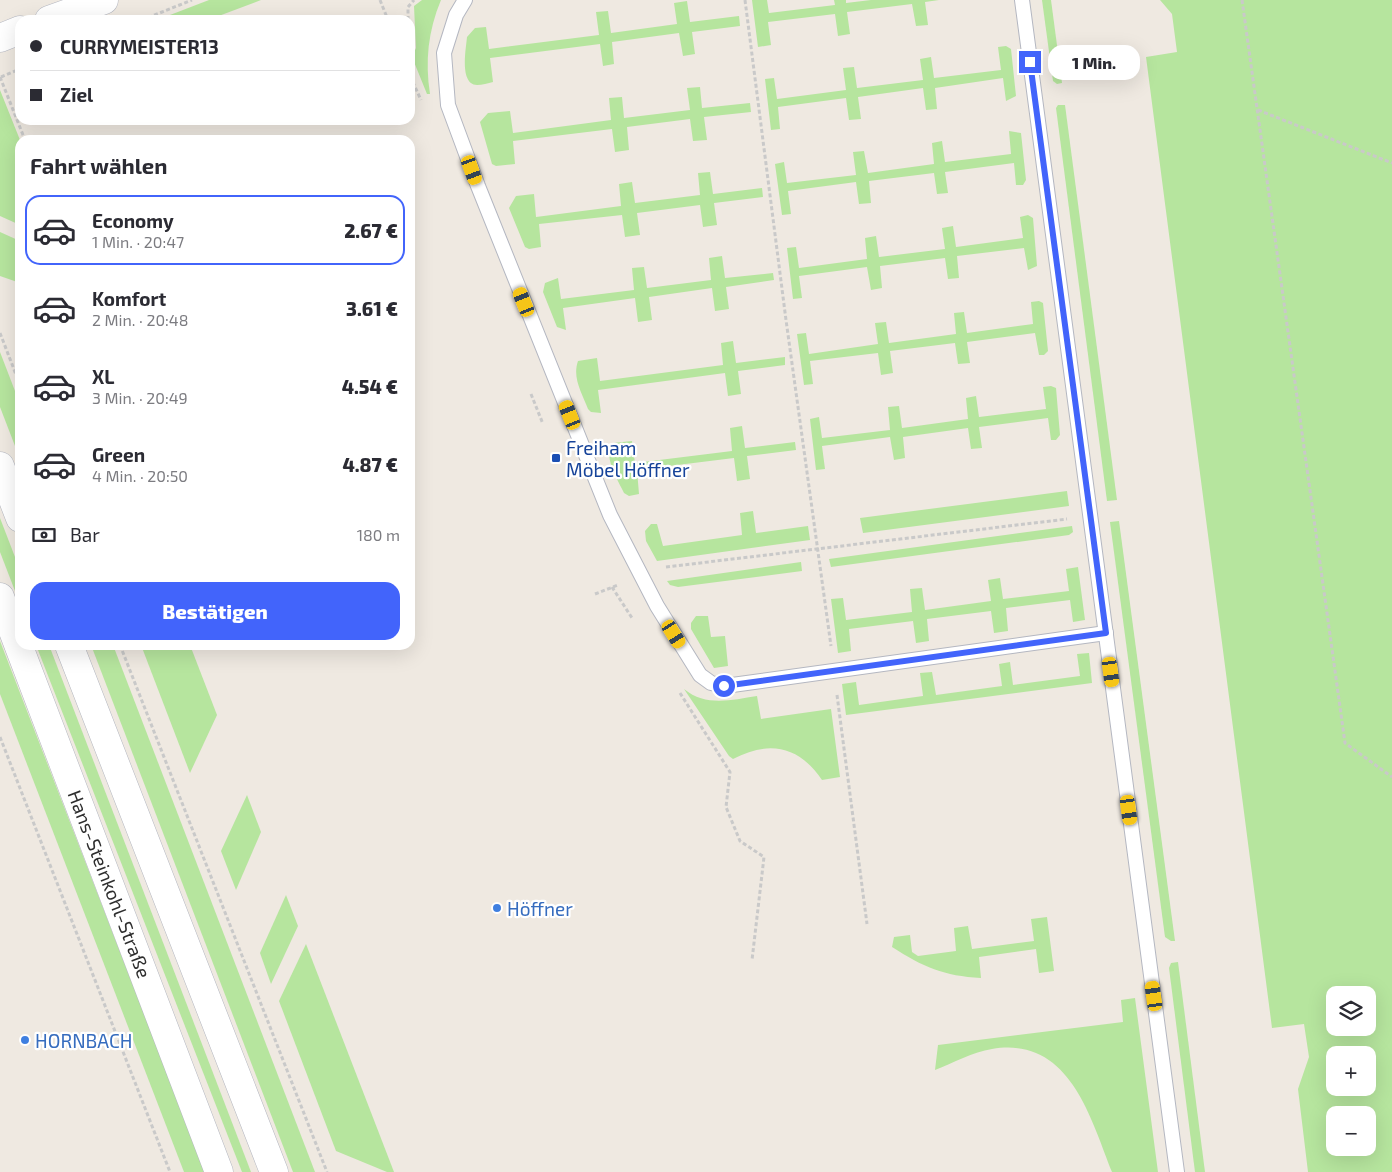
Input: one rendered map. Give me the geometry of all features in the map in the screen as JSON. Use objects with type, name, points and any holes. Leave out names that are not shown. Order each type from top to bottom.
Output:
[{"type":"main road","points":[[63,15],[104,0]]},
{"type":"main road","points":[[0,38],[15,32]]},
{"type":"main road","points":[[0,466],[15,505]]},
{"type":"main road","name":"Hans-Steinkohl-Straße","points":[[0,597],[15,636]]},
{"type":"main road","name":"Hans-Steinkohl-Straße","points":[[20,650],[219,1172]]},
{"type":"main road","points":[[71,650],[274,1172]]},
{"type":"lane","points":[[465,0],[456,15],[444,53],[448,105],[481,196],[607,507],[640,576],[700,675],[711,683],[724,686],[1106,633]]},
{"type":"lane","points":[[1022,0],[1177,1172]]},
{"type":"path","points":[[154,15],[192,0]]},
{"type":"path","points":[[380,0],[386,15]]},
{"type":"path","points":[[408,15],[408,7],[414,0]]},
{"type":"path","points":[[745,0],[868,924]]},
{"type":"path","points":[[1242,0],[1345,744],[1392,777]]},
{"type":"path","points":[[15,71],[0,77],[15,115]]},
{"type":"path","points":[[1257,109],[1392,163]]},
{"type":"path","points":[[0,332],[15,372]]},
{"type":"path","points":[[595,594],[668,567],[1090,516]]},
{"type":"path","points":[[612,587],[634,621]]},
{"type":"path","points":[[122,650],[327,1172]]},
{"type":"path","points":[[677,688],[730,772],[726,807],[740,842],[764,857],[752,960]]},
{"type":"path","points":[[0,737],[170,1172]]},
{"type":"green space","points":[[209,0],[261,0],[221,15],[170,15]]},
{"type":"green space","points":[[422,0],[441,0],[430,35],[428,70],[430,94],[427,94],[415,64],[414,6]]},
{"type":"green space","points":[[752,0],[767,0],[769,13],[835,5],[834,0],[846,0],[846,3],[871,0],[939,0],[925,2],[928,25],[916,26],[912,4],[847,12],[850,34],[838,36],[835,14],[768,22],[771,45],[758,47]]},
{"type":"green space","points":[[1042,0],[1051,0],[1062,83],[1057,84],[1053,81]]},
{"type":"green space","points":[[1160,0],[1392,0],[1392,1172],[1308,1172],[1298,1089],[1309,1057],[1304,1024],[1272,1028],[1146,57],[1177,52],[1172,14]]},
{"type":"green space","points":[[687,1],[690,22],[739,16],[740,26],[692,32],[695,54],[683,56],[679,33],[612,42],[614,64],[603,66],[600,44],[490,58],[493,82],[477,85],[471,83],[468,79],[465,65],[467,37],[475,28],[486,27],[489,49],[599,35],[596,12],[608,11],[611,33],[677,24],[674,3]]},
{"type":"green space","points":[[1006,46],[1011,49],[1016,96],[1006,101],[1003,78],[935,88],[937,109],[926,110],[923,88],[858,97],[861,119],[849,120],[846,98],[778,107],[780,129],[771,130],[765,79],[774,78],[777,99],[846,90],[843,68],[854,67],[857,88],[923,80],[920,59],[931,57],[934,78],[1001,70],[998,47]]},
{"type":"green space","points":[[700,87],[702,108],[750,103],[751,112],[704,117],[707,140],[693,141],[690,119],[627,127],[629,150],[615,152],[612,129],[513,141],[515,164],[496,166],[492,164],[480,122],[488,113],[510,111],[513,133],[611,120],[609,98],[622,97],[624,118],[690,110],[687,88]]},
{"type":"green space","points":[[0,90],[18,135],[15,135],[15,223],[0,216]]},
{"type":"green space","points":[[1058,105],[1065,105],[1117,500],[1107,501],[1056,108]]},
{"type":"green space","points":[[1009,131],[1021,133],[1026,180],[1023,185],[1016,185],[1014,163],[945,172],[948,193],[937,194],[934,173],[869,181],[871,203],[859,204],[856,182],[788,191],[791,214],[782,215],[775,164],[784,162],[787,183],[856,175],[853,152],[864,151],[868,173],[934,164],[932,143],[942,141],[945,162],[1011,154]]},
{"type":"green space","points":[[710,172],[713,194],[762,188],[763,197],[714,203],[717,225],[703,227],[700,205],[637,213],[640,235],[625,237],[622,215],[539,224],[541,247],[529,249],[525,247],[509,208],[516,196],[534,194],[536,217],[621,206],[619,184],[632,182],[635,203],[700,195],[698,173]]},
{"type":"green space","points":[[1028,215],[1033,218],[1037,266],[1028,270],[1024,248],[957,256],[959,278],[948,279],[945,258],[880,266],[882,288],[871,290],[867,267],[799,276],[802,298],[793,299],[787,248],[796,247],[799,268],[867,259],[865,238],[876,236],[879,257],[945,249],[942,228],[953,226],[956,247],[1023,238],[1020,217]]},
{"type":"green space","points":[[0,232],[15,239],[15,281],[0,276]]},
{"type":"green space","points":[[722,256],[725,278],[773,273],[774,280],[726,287],[729,309],[715,311],[712,288],[649,297],[652,320],[638,322],[635,298],[563,308],[566,330],[557,327],[543,292],[545,283],[558,278],[561,299],[634,290],[632,268],[644,267],[647,288],[711,280],[709,258]]},
{"type":"green space","points":[[1039,301],[1043,303],[1048,351],[1044,355],[1039,355],[1035,333],[967,342],[970,363],[958,364],[955,343],[890,351],[893,373],[881,375],[878,353],[810,361],[813,384],[804,385],[797,334],[806,333],[809,354],[878,344],[875,323],[886,322],[889,343],[956,334],[954,313],[964,312],[967,333],[1033,324],[1031,302]]},
{"type":"green space","points":[[733,341],[736,363],[785,357],[785,365],[738,371],[741,394],[728,396],[725,373],[598,390],[601,413],[591,412],[588,409],[577,379],[576,367],[578,361],[597,358],[600,381],[723,365],[721,343]]},
{"type":"green space","points":[[0,352],[15,391],[15,446],[0,407]]},
{"type":"green space","points":[[1051,386],[1056,388],[1060,435],[1056,440],[1051,440],[1048,418],[979,427],[982,448],[971,449],[968,428],[903,437],[905,458],[894,460],[890,437],[822,446],[825,469],[816,470],[810,419],[819,417],[822,438],[890,430],[888,407],[899,406],[902,428],[968,419],[966,398],[976,396],[979,417],[1046,409],[1043,387]]},
{"type":"green space","points":[[742,426],[745,448],[795,442],[796,450],[747,456],[750,479],[737,481],[734,458],[637,470],[639,494],[629,496],[624,493],[612,468],[609,454],[613,443],[632,441],[635,463],[732,451],[730,428]]},
{"type":"green space","points":[[1067,491],[1069,506],[863,533],[860,518]]},
{"type":"green space","points":[[753,511],[756,533],[808,526],[810,540],[657,561],[646,541],[645,531],[651,524],[657,524],[663,546],[742,535],[740,513]]},
{"type":"green space","points":[[0,518],[15,557],[15,591],[0,552]]},
{"type":"green space","points":[[1119,521],[1175,941],[1165,937],[1110,522]]},
{"type":"green space","points":[[1072,526],[1073,532],[1069,535],[831,567],[829,559]]},
{"type":"green space","points":[[801,562],[802,571],[678,587],[670,585],[667,581]]},
{"type":"green space","points":[[1078,567],[1085,620],[1073,622],[1070,600],[1006,608],[1008,631],[994,633],[991,611],[927,619],[929,641],[916,643],[913,621],[849,629],[851,651],[838,653],[831,599],[843,598],[846,620],[912,612],[910,589],[922,588],[925,610],[991,601],[988,580],[1000,578],[1003,599],[1069,591],[1066,569]]},
{"type":"green space","points":[[696,616],[708,616],[711,637],[725,636],[728,666],[714,668],[691,629],[691,623]]},
{"type":"green space","points":[[0,641],[205,1172],[184,1172],[0,694]]},
{"type":"green space","points":[[38,650],[51,650],[251,1172],[242,1172]]},
{"type":"green space","points":[[93,650],[115,650],[315,1172],[293,1172]]},
{"type":"green space","points":[[143,650],[192,650],[217,715],[190,773]]},
{"type":"green space","points":[[1089,653],[1092,683],[846,715],[842,684],[856,682],[859,705],[923,696],[920,673],[932,672],[936,695],[1002,686],[999,664],[1010,662],[1013,685],[1080,676],[1077,654]]},
{"type":"green space","points":[[684,689],[692,695],[719,701],[757,696],[761,719],[831,709],[840,777],[822,780],[813,769],[793,753],[771,748],[759,749],[733,759],[729,756]]},
{"type":"green space","points":[[247,795],[261,832],[236,890],[221,851]]},
{"type":"green space","points":[[286,895],[298,926],[271,984],[260,953]]},
{"type":"green space","points":[[1047,917],[1054,971],[1039,973],[1036,949],[979,957],[981,978],[945,973],[924,965],[892,947],[894,937],[910,935],[912,952],[918,956],[956,951],[954,928],[968,926],[972,949],[1034,941],[1031,919]]},
{"type":"green space","points":[[306,944],[394,1172],[387,1172],[336,1151],[279,1001]]},
{"type":"green space","points":[[1178,962],[1205,1172],[1195,1172],[1169,968],[1171,963]]},
{"type":"green space","points":[[1135,998],[1158,1172],[1112,1172],[1095,1127],[1073,1085],[1058,1067],[1040,1055],[1018,1048],[985,1050],[935,1070],[938,1045],[1123,1022],[1121,1000]]},
{"type":"place","name":"Freiham Möbel Höffner","points":[[556,458]]},
{"type":"place","name":"Höffner","points":[[497,908]]},
{"type":"place","name":"HORNBACH","points":[[25,1040]]},
{"type":"route","points":[[724,686],[1106,633],[1030,62]]}]
